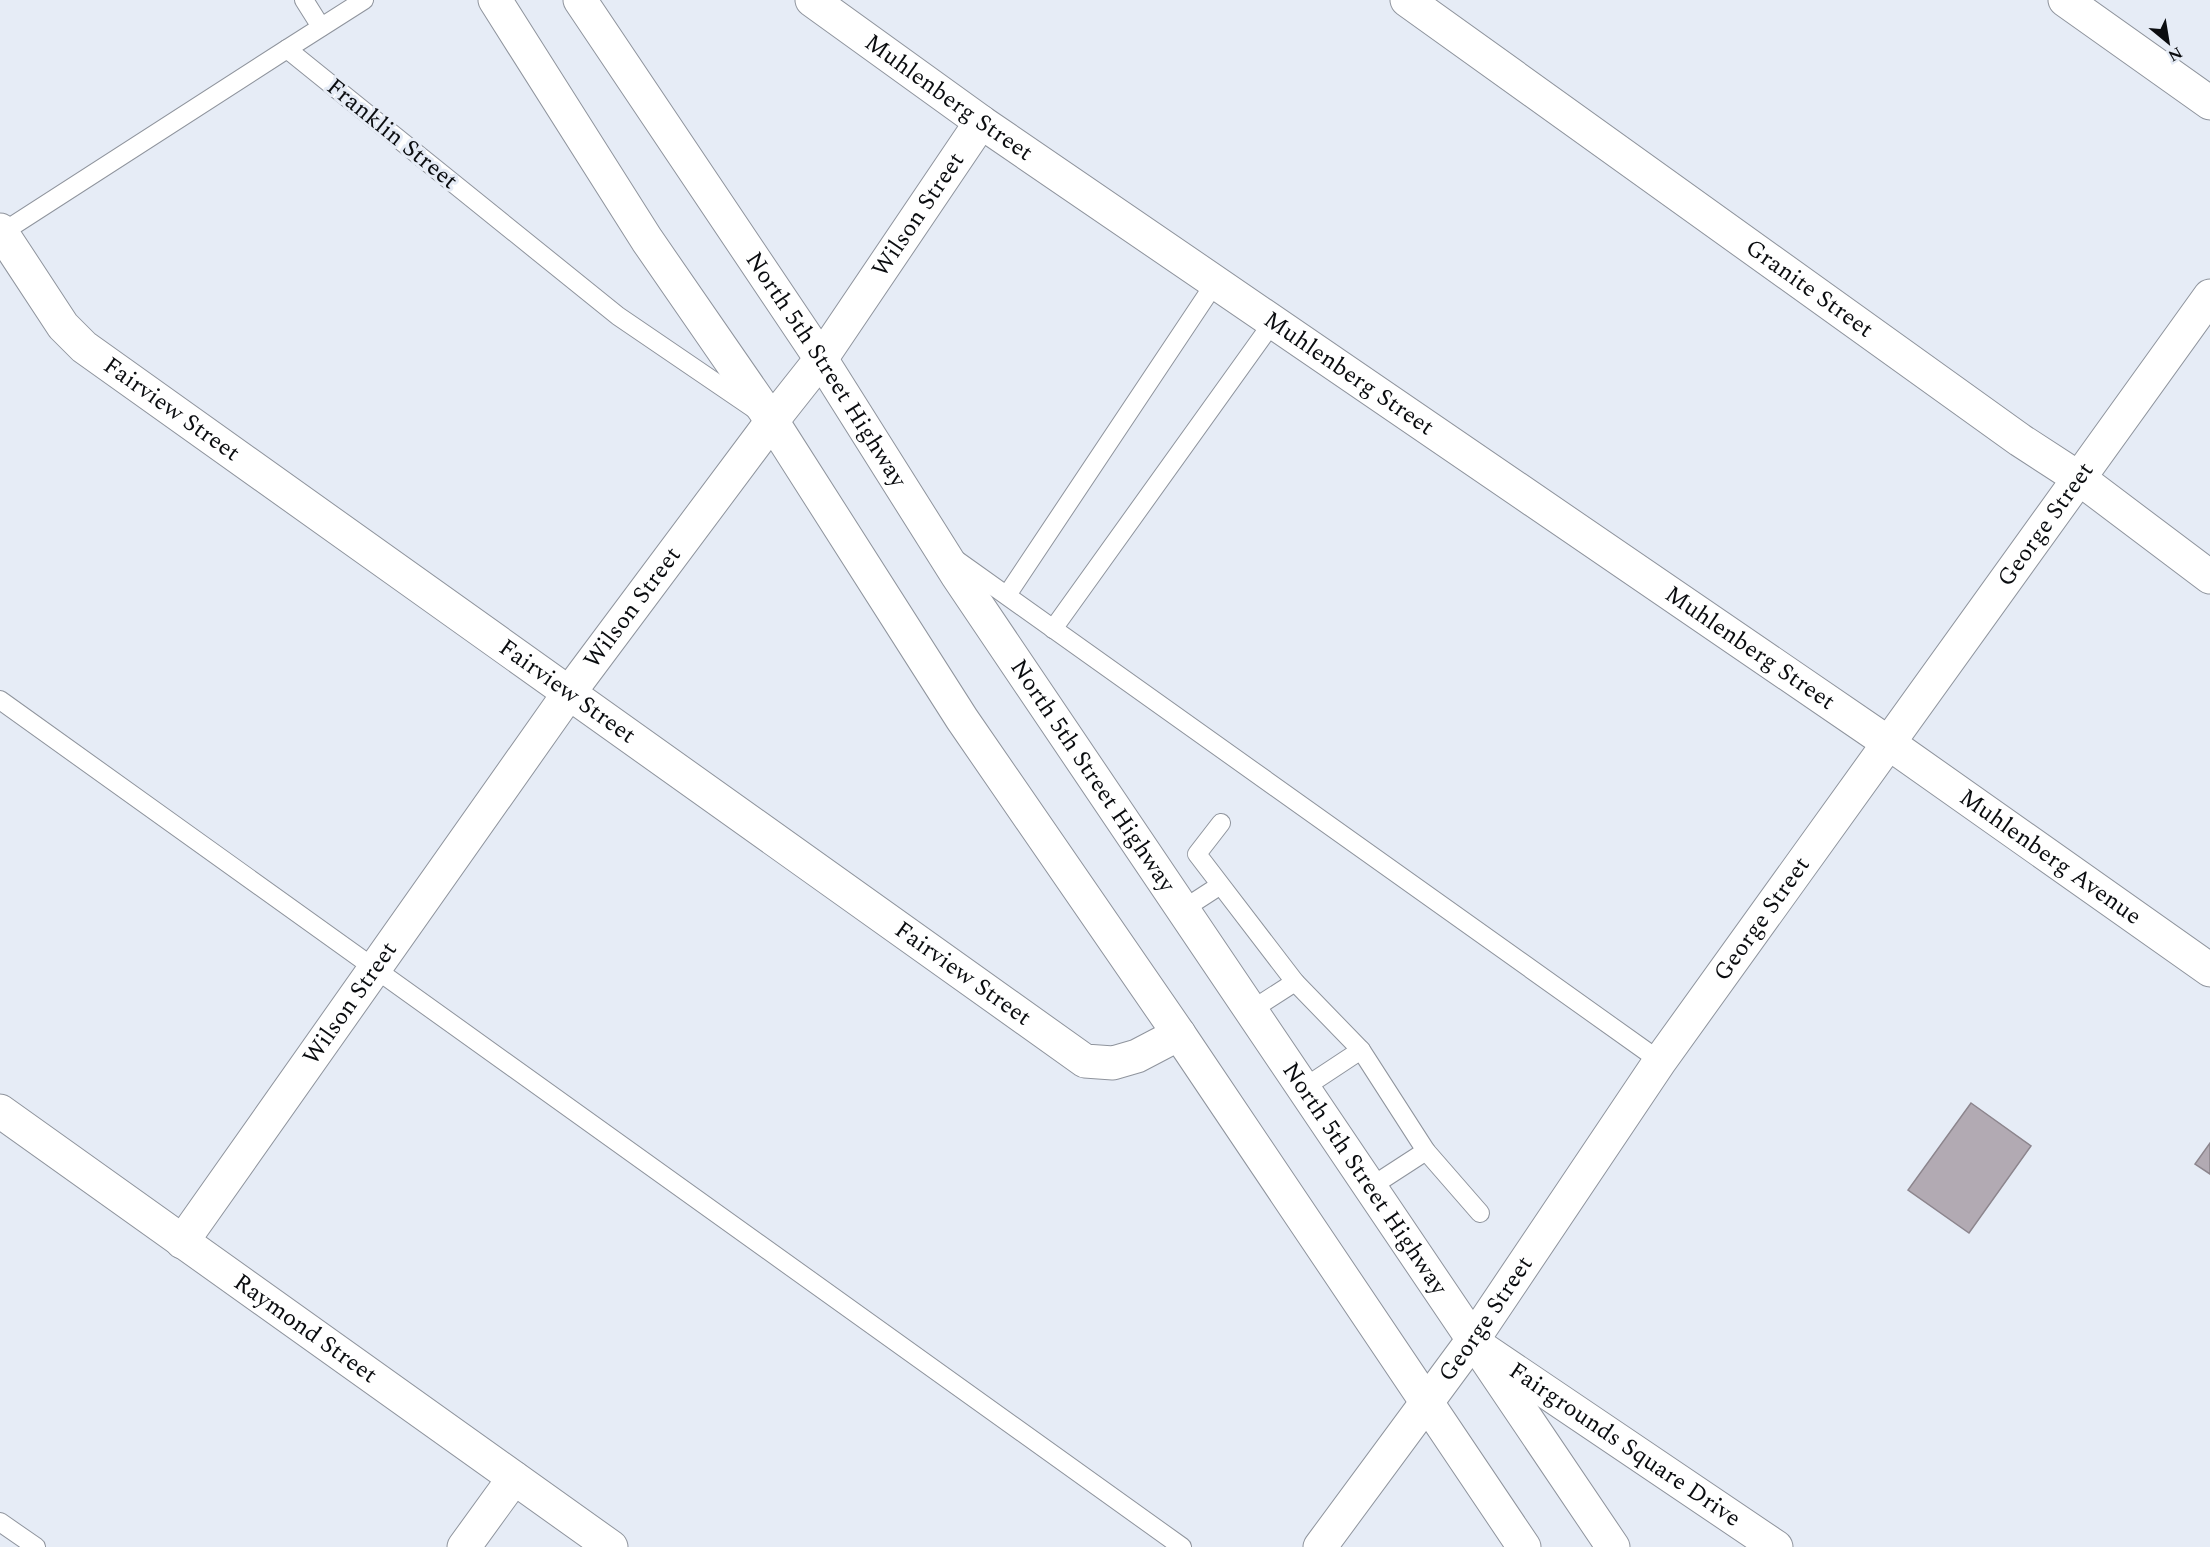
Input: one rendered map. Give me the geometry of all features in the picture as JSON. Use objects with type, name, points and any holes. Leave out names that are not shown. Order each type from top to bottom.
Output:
[{"type":"street","points":[[495,0],[647,240],[772,421],[962,719],[1179,1034],[1524,1547]]},
{"type":"street","name":"North 5th Street Highway","points":[[580,0],[821,359],[939,547],[1612,1547]]},
{"type":"street","name":"Muhlenberg Street","points":[[812,0],[981,122],[1890,744]]},
{"type":"street","name":"Granite Street","points":[[1407,0],[2011,433],[2079,479],[2210,577]]},
{"type":"street","points":[[2065,0],[2210,103]]},
{"type":"street","name":"Wilson Street","points":[[182,1242],[569,693],[821,359],[981,122]]},
{"type":"street","name":"Fairview Street","points":[[0,232],[63,326],[84,346],[1084,1061],[1113,1064],[1137,1056],[1179,1034]]},
{"type":"street","name":"George Street","points":[[1320,1547],[1472,1341],[1660,1061],[2210,296]]},
{"type":"street","name":"Muhlenberg Avenue","points":[[1890,744],[2210,970]]},
{"type":"street","name":"Raymond Street","points":[[0,1111],[611,1547]]},
{"type":"street","name":"Fairgrounds Square Drive","points":[[1472,1341],[1776,1547]]},
{"type":"street","points":[[464,1547],[514,1478]]},
{"type":"lane","points":[[304,0],[321,27]]},
{"type":"lane","points":[[0,232],[364,0]]},
{"type":"lane","name":"Franklin Street","points":[[287,49],[618,316],[772,421]]},
{"type":"lane","points":[[1007,595],[1215,283]]},
{"type":"lane","points":[[1053,629],[1273,322]]},
{"type":"lane","points":[[939,547],[1660,1061]]},
{"type":"lane","points":[[0,700],[376,966],[1174,1545]]},
{"type":"lane","points":[[1221,823],[1197,854],[1219,886],[1295,982],[1361,1050],[1426,1151],[1480,1213]]},
{"type":"lane","points":[[1182,910],[1219,886]]},
{"type":"lane","points":[[1250,1011],[1295,982]]},
{"type":"lane","points":[[1302,1089],[1361,1050]]},
{"type":"lane","points":[[1370,1188],[1426,1151]]},
{"type":"lane","points":[[0,1522],[36,1547]]},
{"type":"building","points":[[1971,1103],[2031,1146],[1969,1233],[1908,1190]]},
{"type":"building","points":[[2210,1143],[2210,1174],[2195,1164]]}]
